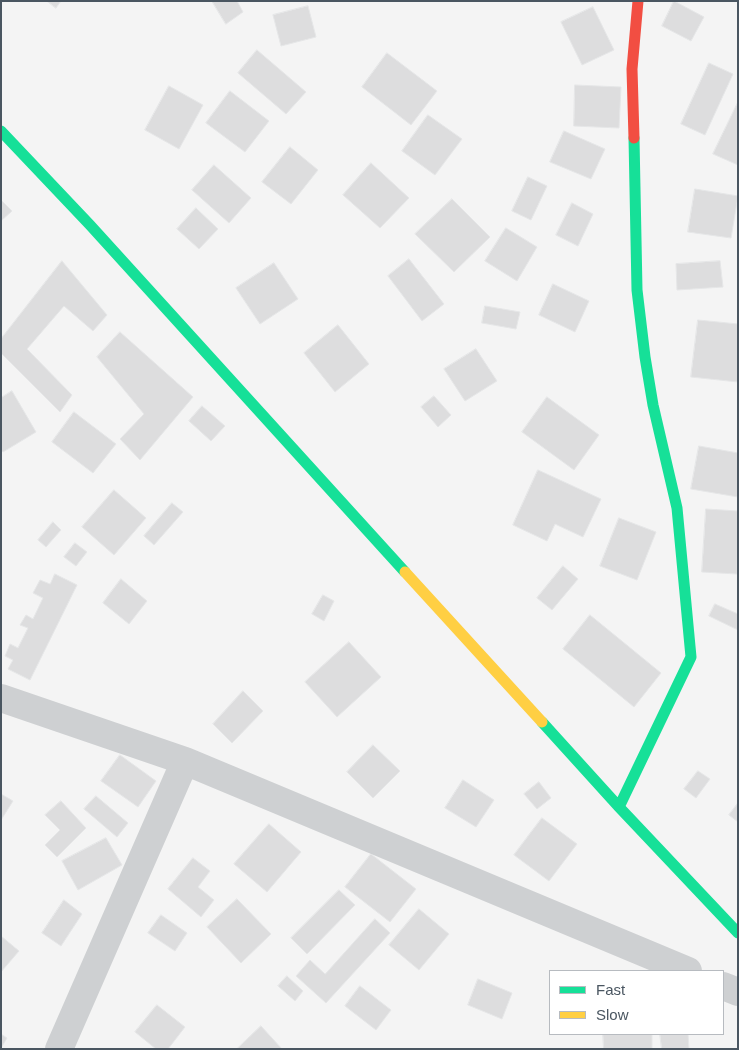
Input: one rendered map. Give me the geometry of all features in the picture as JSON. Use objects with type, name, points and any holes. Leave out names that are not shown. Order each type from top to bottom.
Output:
[{"type":"street","points":[[619,807],[691,657],[677,508],[652,396],[637,290],[632,69],[638,1]]},
{"type":"street","points":[[1,131],[97,232],[619,807],[738,933]]},
{"type":"street","points":[[1,698],[185,761],[686,970]]},
{"type":"street","points":[[59,1049],[185,761]]},
{"type":"street","points":[[724,986],[738,992]]},
{"type":"building","points":[[47,1],[61,1],[56,8]]},
{"type":"building","points":[[212,1],[237,1],[243,12],[226,24]]},
{"type":"building","points":[[674,1],[704,17],[691,41],[662,26]]},
{"type":"building","points":[[308,6],[316,37],[281,46],[273,15]]},
{"type":"building","points":[[593,7],[614,50],[582,65],[561,22]]},
{"type":"building","points":[[257,50],[306,92],[286,114],[238,73]]},
{"type":"building","points":[[387,53],[437,91],[411,125],[362,87]]},
{"type":"building","points":[[709,63],[733,74],[705,135],[681,124]]},
{"type":"building","points":[[575,85],[621,87],[619,128],[574,126]]},
{"type":"building","points":[[169,86],[203,105],[179,149],[145,130]]},
{"type":"building","points":[[230,91],[269,121],[245,152],[206,123]]},
{"type":"building","points":[[738,102],[738,165],[713,154]]},
{"type":"building","points":[[428,115],[462,139],[435,175],[402,151]]},
{"type":"building","points":[[564,131],[605,149],[591,179],[550,162]]},
{"type":"building","points":[[290,147],[318,170],[291,204],[262,182]]},
{"type":"building","points":[[371,163],[409,198],[380,228],[343,195]]},
{"type":"building","points":[[214,165],[251,198],[229,223],[192,190]]},
{"type":"building","points":[[528,177],[547,186],[531,220],[512,211]]},
{"type":"building","points":[[695,189],[738,196],[731,238],[688,232]]},
{"type":"building","points":[[452,199],[490,237],[454,272],[415,234]]},
{"type":"building","points":[[1,200],[12,211],[1,221]]},
{"type":"building","points":[[572,203],[593,214],[578,246],[556,235]]},
{"type":"building","points":[[196,208],[218,229],[199,249],[177,229]]},
{"type":"building","points":[[506,228],[537,247],[517,281],[485,261]]},
{"type":"building","points":[[409,259],[444,304],[422,321],[388,276]]},
{"type":"building","points":[[62,261],[107,315],[93,331],[64,306],[27,349],[72,395],[60,412],[1,353],[1,339]]},
{"type":"building","points":[[720,261],[723,287],[677,290],[676,264]]},
{"type":"building","points":[[274,263],[298,299],[260,324],[236,288]]},
{"type":"building","points":[[553,284],[589,301],[575,332],[539,315]]},
{"type":"building","points":[[485,306],[520,312],[516,329],[482,323]]},
{"type":"building","points":[[698,320],[738,324],[738,382],[691,377]]},
{"type":"building","points":[[338,325],[369,364],[335,392],[304,353]]},
{"type":"building","points":[[120,332],[193,397],[140,460],[120,439],[144,414],[97,357]]},
{"type":"building","points":[[476,349],[497,381],[465,401],[444,369]]},
{"type":"building","points":[[12,391],[36,432],[3,452],[1,450],[1,398]]},
{"type":"building","points":[[434,396],[451,415],[438,427],[421,407]]},
{"type":"building","points":[[547,397],[599,435],[574,470],[522,432]]},
{"type":"building","points":[[202,406],[225,426],[211,441],[189,421]]},
{"type":"building","points":[[74,412],[116,444],[93,473],[52,442]]},
{"type":"building","points":[[699,446],[738,453],[738,497],[691,489]]},
{"type":"building","points":[[538,470],[601,499],[583,537],[555,524],[547,541],[513,525]]},
{"type":"building","points":[[114,490],[146,518],[114,555],[82,527]]},
{"type":"building","points":[[172,503],[183,512],[154,545],[144,536]]},
{"type":"building","points":[[706,509],[738,511],[737,574],[702,572]]},
{"type":"building","points":[[619,518],[656,532],[637,580],[600,566]]},
{"type":"building","points":[[53,522],[61,530],[46,547],[38,540]]},
{"type":"building","points":[[75,543],[87,552],[76,566],[64,557]]},
{"type":"building","points":[[563,566],[578,579],[552,610],[537,598]]},
{"type":"building","points":[[55,574],[77,585],[30,680],[8,669],[13,660],[5,656],[10,644],[18,648],[28,628],[20,625],[26,615],[33,619],[43,598],[33,593],[40,580],[50,584]]},
{"type":"building","points":[[121,579],[147,601],[129,624],[103,603]]},
{"type":"building","points":[[323,595],[334,601],[324,621],[312,614]]},
{"type":"building","points":[[715,604],[738,614],[738,630],[709,616]]},
{"type":"building","points":[[590,615],[661,673],[634,707],[563,649]]},
{"type":"building","points":[[349,642],[381,677],[337,717],[305,682]]},
{"type":"building","points":[[243,691],[263,711],[232,743],[213,724]]},
{"type":"building","points":[[373,745],[400,771],[373,798],[347,772]]},
{"type":"building","points":[[120,755],[156,781],[138,807],[101,781]]},
{"type":"building","points":[[698,771],[710,779],[696,798],[684,789]]},
{"type":"building","points":[[463,780],[494,800],[476,827],[445,808]]},
{"type":"building","points":[[539,782],[551,798],[537,809],[524,794]]},
{"type":"building","points":[[1,794],[13,801],[1,820]]},
{"type":"building","points":[[96,796],[128,823],[117,837],[84,809]]},
{"type":"building","points":[[61,801],[86,828],[57,857],[45,845],[60,830],[45,815]]},
{"type":"building","points":[[738,803],[738,822],[729,815]]},
{"type":"building","points":[[542,818],[577,844],[549,881],[514,855]]},
{"type":"building","points":[[269,824],[301,852],[267,892],[234,864]]},
{"type":"building","points":[[106,838],[122,865],[78,890],[62,861]]},
{"type":"building","points":[[371,854],[416,889],[390,922],[345,887]]},
{"type":"building","points":[[193,858],[210,871],[198,887],[214,900],[201,917],[168,889]]},
{"type":"building","points":[[339,890],[355,905],[307,954],[291,938]]},
{"type":"building","points":[[237,899],[271,934],[241,963],[207,927]]},
{"type":"building","points":[[64,900],[82,914],[61,946],[42,933]]},
{"type":"building","points":[[419,909],[449,934],[419,970],[389,945]]},
{"type":"building","points":[[161,915],[187,933],[175,951],[148,933]]},
{"type":"building","points":[[375,919],[390,933],[326,1003],[296,976],[310,960],[325,974]]},
{"type":"building","points":[[1,936],[19,951],[1,972]]},
{"type":"building","points":[[287,976],[303,991],[295,1001],[278,986]]},
{"type":"building","points":[[478,979],[512,993],[502,1019],[468,1005]]},
{"type":"building","points":[[360,986],[391,1010],[376,1030],[345,1006]]},
{"type":"building","points":[[157,1005],[185,1027],[168,1049],[156,1049],[135,1032]]},
{"type":"building","points":[[261,1026],[282,1049],[237,1049]]},
{"type":"building","points":[[1,1034],[7,1038],[1,1048]]},
{"type":"building","points":[[603,1035],[652,1035],[652,1049],[604,1049]]},
{"type":"building","points":[[660,1035],[688,1035],[689,1049],[662,1049]]},
{"type":"traffic: fast","points":[[1,131],[90,225],[405,572]]},
{"type":"traffic: fast","points":[[619,807],[691,657],[677,508],[653,405],[637,290],[634,138]]},
{"type":"traffic: fast","points":[[542,722],[738,933]]},
{"type":"traffic: slow","points":[[405,572],[542,722]]},
{"type":"traffic: jam","points":[[634,138],[632,69],[638,1]]}]
